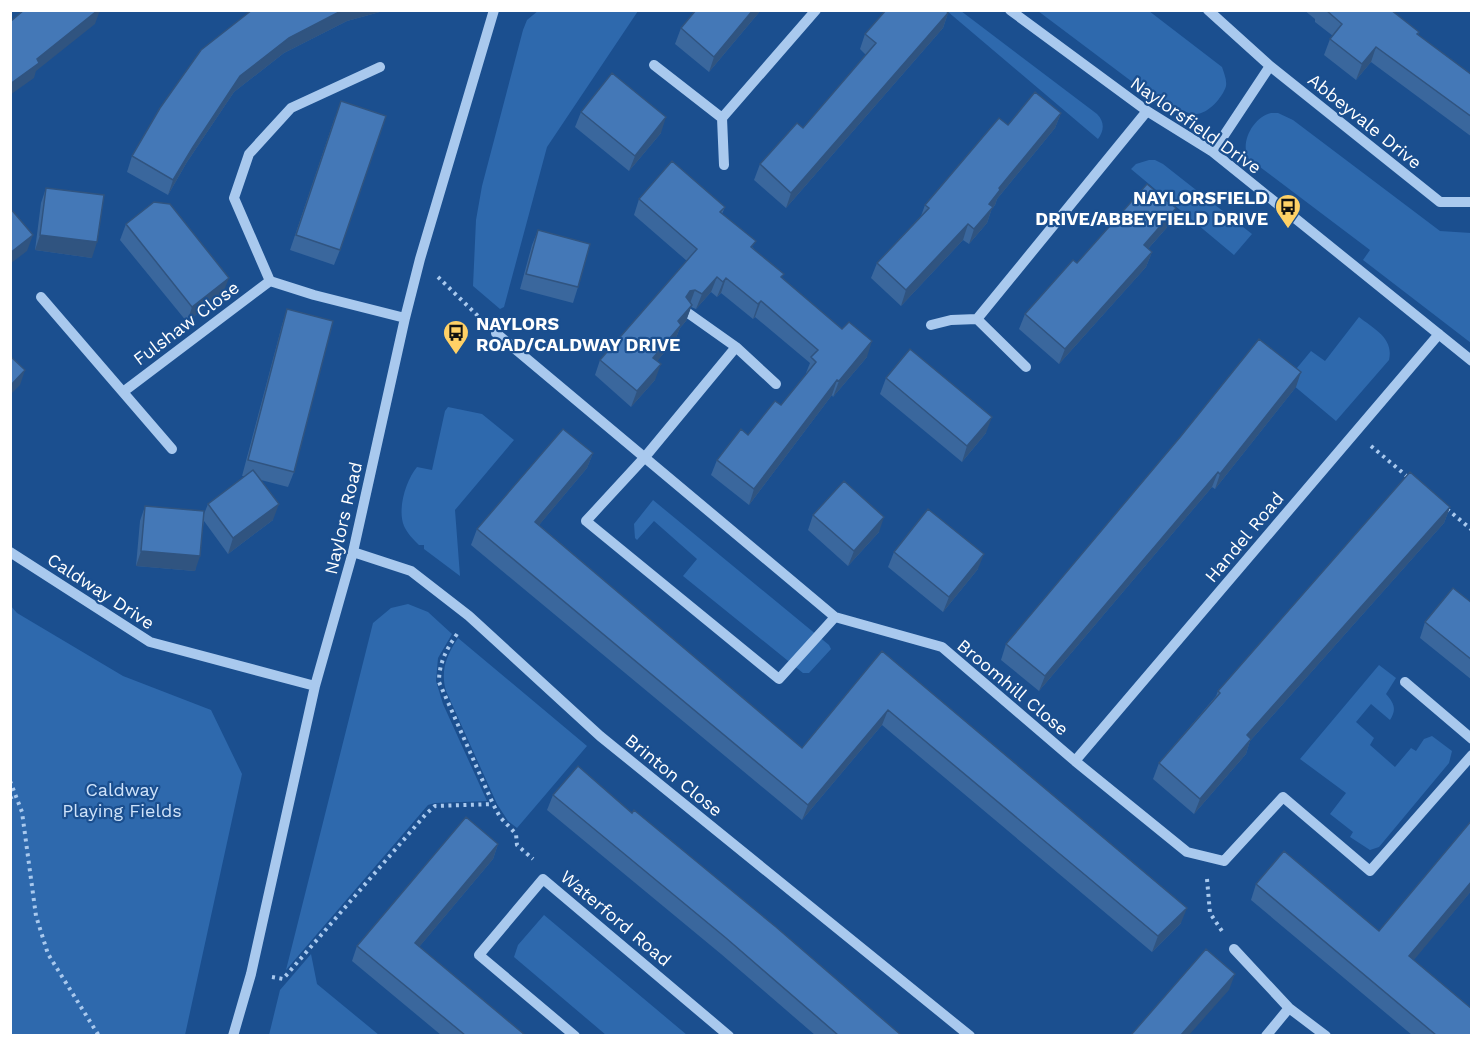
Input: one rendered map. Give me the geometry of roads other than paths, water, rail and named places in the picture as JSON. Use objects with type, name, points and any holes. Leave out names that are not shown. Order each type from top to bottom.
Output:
[{"type":"street","name":"Naylors Road","points":[[233,1035],[250,974],[315,686],[353,552],[420,259],[494,10]]},
{"type":"street","points":[[724,165],[722,118],[816,10]]},
{"type":"street","name":"Naylorsfield Drive","points":[[1010,10],[1147,111],[1212,152],[1472,361]]},
{"type":"street","name":"Abbeyvale Drive","points":[[1208,10],[1270,66],[1440,202],[1472,202]]},
{"type":"street","points":[[654,65],[722,118]]},
{"type":"street","points":[[1212,152],[1270,66]]},
{"type":"street","points":[[380,67],[291,108],[249,154],[234,198],[270,280],[314,295],[405,318]]},
{"type":"street","points":[[977,319],[1147,111]]},
{"type":"street","name":"Fulshaw Close","points":[[123,392],[270,280]]},
{"type":"street","points":[[41,297],[172,448]]},
{"type":"street","points":[[688,313],[736,347],[776,384]]},
{"type":"street","points":[[931,325],[951,320],[977,319],[1026,367]]},
{"type":"street","name":"Broomhill Close","points":[[496,333],[835,617],[942,647],[1075,761],[1187,852],[1224,861],[1283,797],[1371,871],[1472,755]]},
{"type":"street","name":"Handel Road","points":[[1075,761],[1439,334]]},
{"type":"street","points":[[736,347],[645,457],[585,521],[779,679],[835,617]]},
{"type":"street","name":"Caldway Drive","points":[[10,552],[150,642],[315,686]]},
{"type":"street","name":"Brinton Close","points":[[353,552],[411,571],[469,616],[600,736],[970,1035]]},
{"type":"street","points":[[1405,682],[1472,739]]},
{"type":"street","name":"Waterford Road","points":[[575,1035],[479,955],[543,879],[729,1035]]},
{"type":"street","points":[[1234,949],[1289,1008],[1326,1035]]},
{"type":"street","points":[[1266,1035],[1289,1008]]},
{"type":"place","name":"NAYLORSFIELD DRIVE/ABBEYFIELD DRIVE","points":[[1288,230]]},
{"type":"place","name":"NAYLORS ROAD/CALDWAY DRIVE","points":[[456,356]]},
{"type":"park label","name":"Caldway Playing Fields","points":[[122,799]]}]
